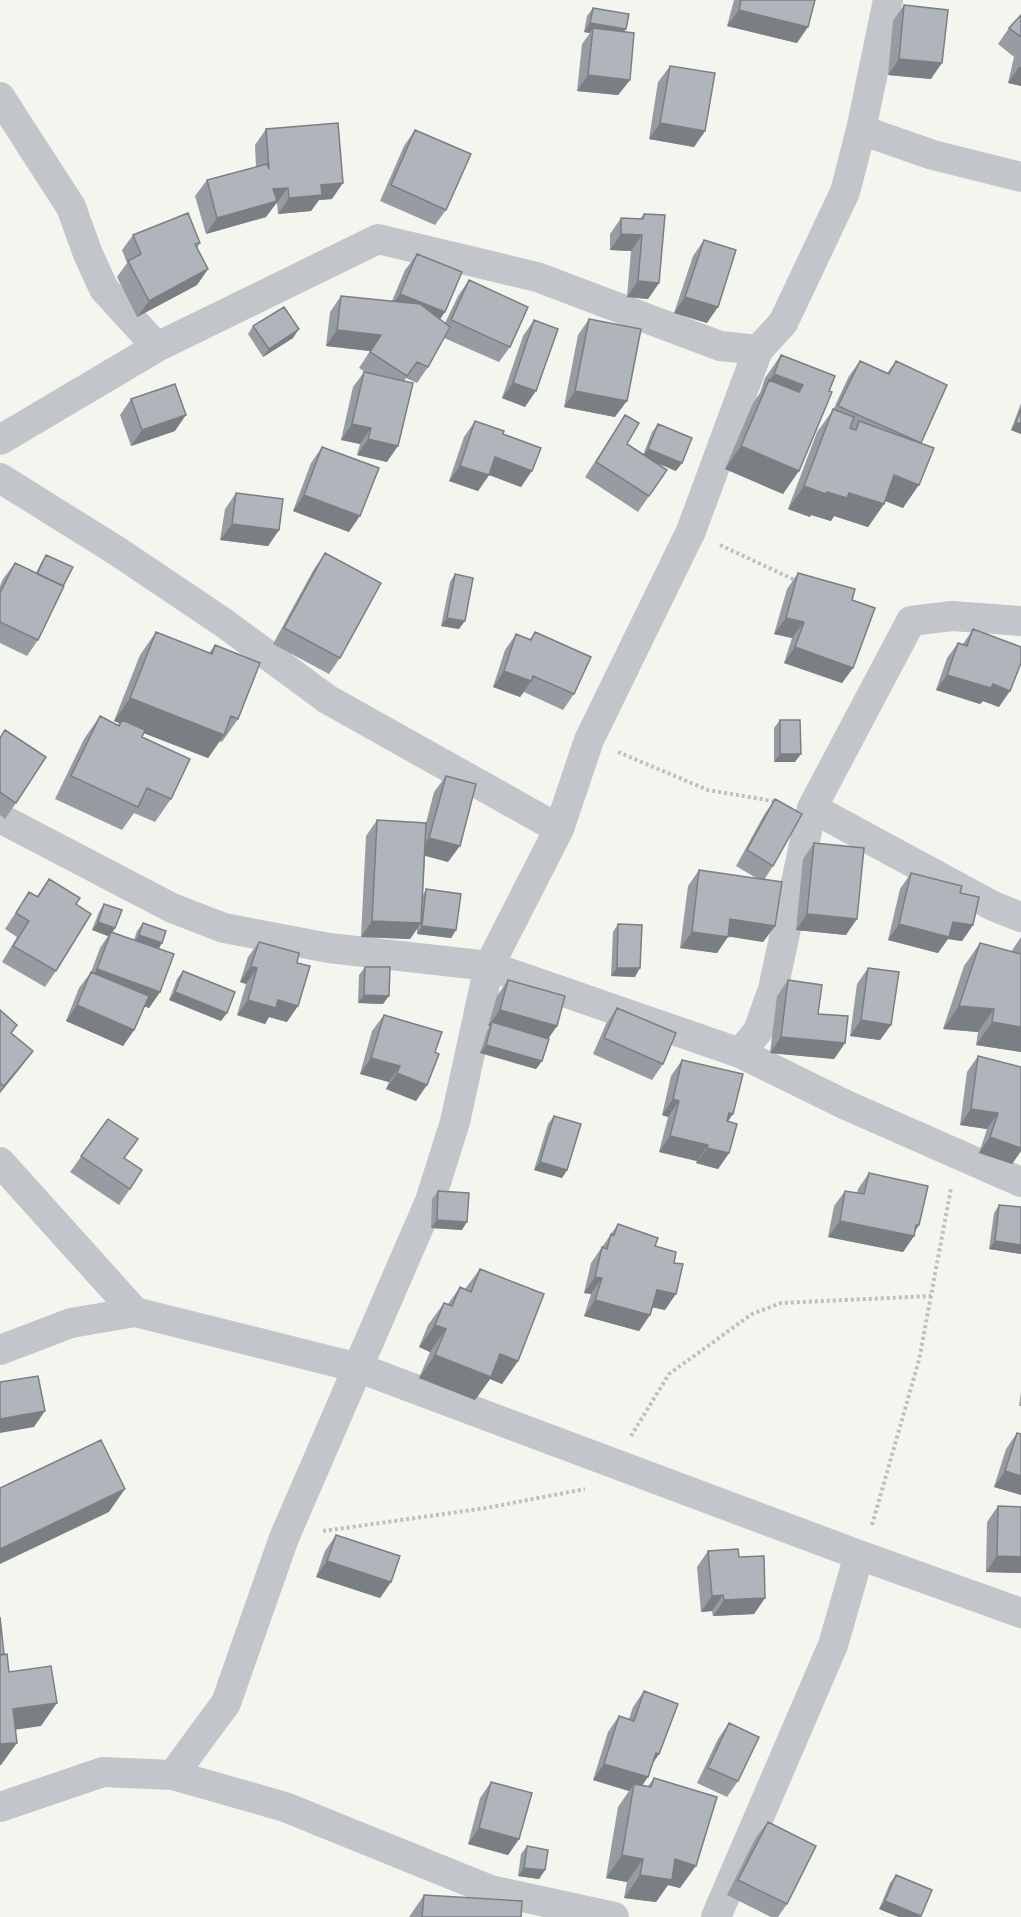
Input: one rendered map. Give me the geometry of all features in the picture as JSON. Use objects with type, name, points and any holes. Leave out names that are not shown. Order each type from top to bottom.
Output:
[{"type":"street","points":[[173,1775],[226,1703],[284,1538],[430,1201],[455,1122],[489,966],[559,829],[589,740],[691,531],[758,350],[783,323],[845,192],[861,130],[888,0]]},
{"type":"street","points":[[0,97],[71,207],[88,255],[104,289],[157,347]]},
{"type":"street","points":[[861,130],[933,155],[1021,177]]},
{"type":"street","points":[[0,440],[157,347],[378,239],[537,277],[720,346],[758,350]]},
{"type":"street","points":[[0,478],[98,538],[214,616],[327,699],[559,829]]},
{"type":"street","points":[[740,1053],[758,1031],[773,989],[812,808],[911,621],[952,616],[1021,621]]},
{"type":"street","points":[[812,808],[993,906],[1021,917]]},
{"type":"street","points":[[0,818],[172,908],[224,928],[329,948],[489,966],[740,1053],[846,1105],[1021,1182]]},
{"type":"street","points":[[0,1162],[135,1312]]},
{"type":"street","points":[[0,1350],[71,1323],[135,1312],[359,1368],[859,1555],[1021,1613]]},
{"type":"street","points":[[716,1917],[833,1645],[859,1555]]},
{"type":"street","points":[[0,1807],[103,1772],[173,1775],[285,1807],[490,1890],[614,1917]]},
{"type":"path","points":[[691,531],[798,582]]},
{"type":"path","points":[[589,740],[708,790],[812,808]]},
{"type":"path","points":[[859,1555],[871,1527],[920,1360],[957,1155]]},
{"type":"path","points":[[615,1462],[669,1374],[752,1314],[781,1303],[931,1296]]},
{"type":"path","points":[[284,1538],[486,1508],[591,1488]]},
{"type":"building","points":[[741,0],[815,0],[808,27],[739,10]]},
{"type":"building","points":[[904,5],[948,10],[942,63],[899,59]]},
{"type":"building","points":[[593,8],[629,14],[626,29],[590,23]]},
{"type":"building","points":[[1021,15],[1021,37],[1009,28]]},
{"type":"building","points":[[593,28],[634,33],[630,80],[588,75]]},
{"type":"building","points":[[670,66],[715,73],[705,131],[660,123]]},
{"type":"building","points":[[338,123],[343,183],[321,185],[322,195],[289,198],[288,188],[273,189],[277,201],[217,218],[207,180],[267,164],[269,169],[266,129]]},
{"type":"building","points":[[415,130],[471,154],[446,210],[391,185]]},
{"type":"building","points":[[188,213],[200,243],[195,244],[208,269],[149,301],[128,261],[141,254],[133,235]]},
{"type":"building","points":[[644,214],[665,215],[659,283],[638,281],[642,235],[621,234],[621,218],[643,219]]},
{"type":"building","points":[[704,240],[736,250],[718,307],[685,297]]},
{"type":"building","points":[[417,254],[462,272],[445,312],[400,294]]},
{"type":"building","points":[[469,280],[528,307],[510,347],[451,320]]},
{"type":"building","points":[[341,296],[420,304],[450,327],[428,367],[417,362],[407,376],[370,352],[381,335],[337,330]]},
{"type":"building","points":[[284,307],[299,329],[269,349],[253,326]]},
{"type":"building","points":[[589,319],[641,329],[627,401],[575,391]]},
{"type":"building","points":[[534,320],[558,329],[536,391],[513,383]]},
{"type":"building","points":[[781,355],[835,376],[829,391],[832,392],[799,471],[741,446],[769,380],[799,392],[803,385],[774,374]]},
{"type":"building","points":[[860,361],[889,374],[896,361],[947,385],[921,443],[838,406]]},
{"type":"building","points":[[364,372],[413,383],[398,446],[368,439],[371,428],[352,424]]},
{"type":"building","points":[[175,384],[186,415],[142,430],[131,399]]},
{"type":"building","points":[[833,409],[854,417],[850,428],[856,430],[859,421],[934,448],[919,485],[894,475],[884,504],[849,493],[847,498],[804,486]]},
{"type":"building","points":[[1021,410],[1021,424],[1016,422]]},
{"type":"building","points":[[625,415],[639,423],[627,444],[667,470],[649,496],[596,462]]},
{"type":"building","points":[[475,421],[541,448],[532,471],[495,457],[489,475],[460,466]]},
{"type":"building","points":[[658,424],[692,438],[682,463],[648,449]]},
{"type":"building","points":[[322,447],[379,468],[360,516],[304,495]]},
{"type":"building","points":[[236,493],[283,499],[279,530],[232,524]]},
{"type":"building","points":[[325,553],[381,583],[340,658],[284,628]]},
{"type":"building","points":[[46,555],[73,567],[63,586],[37,574]]},
{"type":"building","points":[[15,563],[64,586],[38,640],[0,622],[0,593]]},
{"type":"building","points":[[798,573],[855,589],[852,600],[875,608],[853,668],[795,647],[804,622],[786,618]]},
{"type":"building","points":[[455,574],[473,578],[465,621],[447,618]]},
{"type":"building","points":[[973,629],[1021,647],[1021,663],[1010,691],[993,684],[991,688],[947,675],[958,643],[967,646]]},
{"type":"building","points":[[156,632],[212,654],[215,645],[260,663],[238,719],[231,716],[224,735],[130,698]]},
{"type":"building","points":[[535,632],[591,657],[574,694],[533,676],[531,681],[504,671],[516,634],[531,640]]},
{"type":"building","points":[[100,716],[119,726],[122,720],[145,730],[142,737],[190,759],[171,799],[147,788],[138,807],[71,776]]},
{"type":"building","points":[[780,720],[800,720],[801,754],[780,754]]},
{"type":"building","points":[[5,730],[46,757],[16,803],[0,792],[0,738]]},
{"type":"building","points":[[446,776],[476,784],[460,846],[429,838]]},
{"type":"building","points":[[775,799],[802,814],[773,866],[747,850]]},
{"type":"building","points":[[377,820],[426,823],[421,923],[372,921]]},
{"type":"building","points":[[814,843],[864,848],[857,919],[807,914]]},
{"type":"building","points":[[699,870],[782,882],[775,926],[730,919],[728,937],[692,932]]},
{"type":"building","points":[[911,873],[962,886],[960,893],[979,897],[973,925],[953,922],[949,937],[899,924]]},
{"type":"building","points":[[49,879],[80,898],[76,904],[91,914],[56,971],[13,946],[29,921],[16,913],[29,892],[38,897]]},
{"type":"building","points":[[426,889],[461,894],[456,930],[422,926]]},
{"type":"building","points":[[104,904],[122,910],[115,928],[98,922]]},
{"type":"building","points":[[143,923],[166,931],[162,943],[139,935]]},
{"type":"building","points":[[618,924],[642,925],[640,968],[617,968]]},
{"type":"building","points":[[111,932],[174,954],[160,992],[97,969]]},
{"type":"building","points":[[259,942],[299,953],[297,963],[310,966],[298,1006],[278,1000],[276,1008],[248,1000],[257,968],[251,966]]},
{"type":"building","points":[[980,943],[1021,954],[1021,1027],[992,1022],[994,1009],[959,1006]]},
{"type":"building","points":[[365,967],[390,967],[389,996],[364,995]]},
{"type":"building","points":[[868,968],[899,972],[891,1025],[861,1020]]},
{"type":"building","points":[[183,971],[235,992],[227,1013],[175,992]]},
{"type":"building","points":[[91,972],[149,996],[134,1030],[77,1005]]},
{"type":"building","points":[[508,980],[565,996],[557,1026],[500,1010]]},
{"type":"building","points":[[788,980],[822,985],[818,1014],[848,1016],[845,1043],[781,1037]]},
{"type":"building","points":[[617,1008],[676,1033],[663,1064],[604,1038]]},
{"type":"building","points":[[0,1010],[17,1025],[11,1033],[33,1051],[4,1086],[0,1083]]},
{"type":"building","points":[[384,1015],[442,1032],[435,1052],[439,1054],[427,1085],[397,1073],[400,1066],[371,1058]]},
{"type":"building","points":[[492,1022],[549,1039],[542,1061],[486,1045]]},
{"type":"building","points":[[978,1056],[1021,1067],[1021,1148],[990,1137],[998,1113],[971,1109]]},
{"type":"building","points":[[682,1060],[743,1074],[733,1114],[729,1113],[727,1121],[737,1124],[729,1153],[707,1148],[708,1145],[670,1136],[679,1101],[673,1099]]},
{"type":"building","points":[[554,1116],[581,1124],[567,1170],[540,1162]]},
{"type":"building","points":[[108,1119],[138,1139],[124,1158],[142,1170],[130,1189],[81,1156]]},
{"type":"building","points":[[869,1173],[928,1186],[919,1225],[916,1225],[914,1236],[840,1221],[845,1191],[864,1194]]},
{"type":"building","points":[[438,1191],[469,1193],[467,1222],[437,1220]]},
{"type":"building","points":[[999,1205],[1021,1207],[1021,1245],[995,1241]]},
{"type":"building","points":[[618,1224],[658,1238],[655,1246],[676,1252],[674,1263],[683,1264],[676,1294],[657,1290],[650,1315],[595,1300],[602,1278],[595,1277],[602,1247],[607,1249],[611,1234],[614,1235]]},
{"type":"building","points":[[480,1269],[544,1294],[518,1361],[500,1354],[491,1377],[435,1355],[446,1329],[435,1325],[444,1303],[452,1306],[460,1287],[471,1292]]},
{"type":"building","points":[[38,1376],[45,1411],[0,1419],[0,1382]]},
{"type":"building","points":[[1017,1433],[1021,1434],[1021,1476],[1005,1471]]},
{"type":"building","points":[[101,1440],[125,1489],[0,1549],[0,1488]]},
{"type":"building","points":[[998,1506],[1021,1507],[1021,1557],[997,1556]]},
{"type":"building","points":[[336,1535],[400,1556],[391,1582],[327,1561]]},
{"type":"building","points":[[738,1549],[739,1557],[764,1556],[765,1598],[724,1600],[723,1595],[712,1596],[708,1551]]},
{"type":"building","points":[[0,1617],[4,1654],[0,1655]]},
{"type":"building","points":[[7,1654],[9,1672],[51,1666],[57,1703],[13,1709],[17,1743],[0,1744],[0,1655]]},
{"type":"building","points":[[644,1691],[678,1704],[648,1777],[604,1764],[619,1716],[634,1721]]},
{"type":"building","points":[[729,1723],[759,1737],[738,1781],[708,1768]]},
{"type":"building","points":[[654,1778],[717,1797],[696,1866],[675,1859],[672,1880],[640,1875],[643,1859],[622,1855],[634,1784],[651,1787]]},
{"type":"building","points":[[491,1782],[532,1793],[519,1839],[479,1828]]},
{"type":"building","points":[[768,1822],[816,1846],[787,1904],[738,1880]]},
{"type":"building","points":[[527,1846],[548,1850],[545,1870],[524,1868]]},
{"type":"building","points":[[896,1875],[932,1890],[921,1916],[885,1901]]},
{"type":"building","points":[[424,1895],[522,1901],[521,1917],[422,1917]]}]
